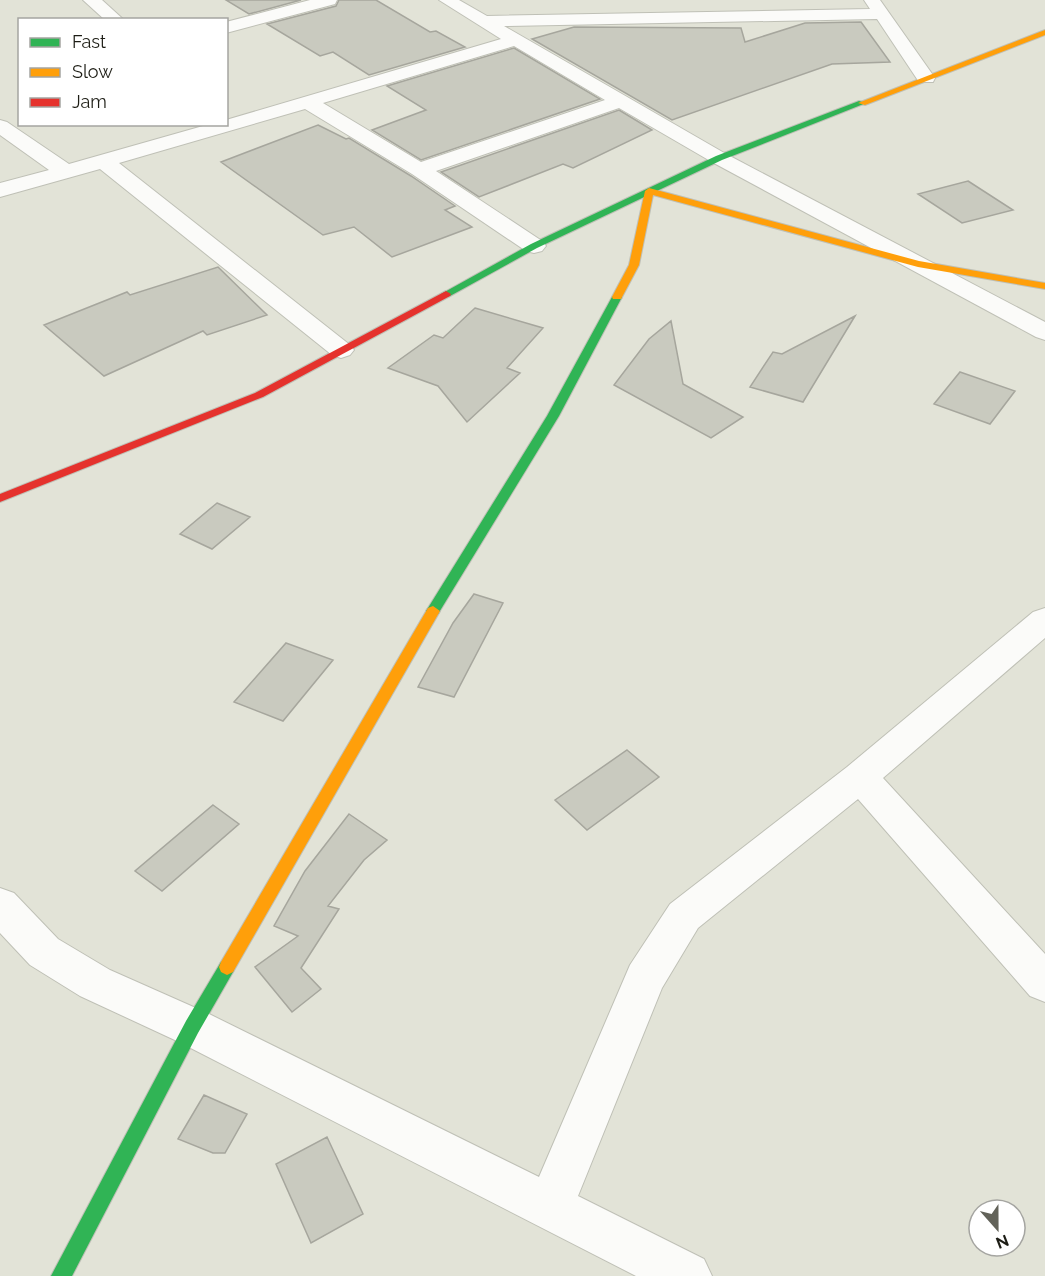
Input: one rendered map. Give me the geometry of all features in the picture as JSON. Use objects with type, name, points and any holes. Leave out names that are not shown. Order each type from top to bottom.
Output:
[{"type":"street","points":[[91,0],[114,18]]},
{"type":"street","points":[[228,27],[329,0]]},
{"type":"street","points":[[447,0],[619,102],[719,158],[1045,332]]},
{"type":"street","points":[[483,21],[877,7],[926,78]]},
{"type":"street","points":[[0,498],[259,395],[534,246],[719,158],[1045,32]]},
{"type":"street","points":[[228,124],[515,40]]},
{"type":"street","points":[[306,101],[419,170],[534,246]]},
{"type":"street","points":[[419,170],[619,102]]},
{"type":"street","points":[[235,105],[252,117]]},
{"type":"street","points":[[0,126],[65,171]]},
{"type":"street","points":[[0,190],[222,126]]},
{"type":"street","points":[[103,161],[341,350]]},
{"type":"street","points":[[650,191],[918,264],[1045,286]]},
{"type":"street","points":[[61,1276],[192,1027],[462,561],[553,416],[634,265],[650,191]]},
{"type":"street","points":[[550,1208],[645,978],[684,916],[860,777],[1045,620]]},
{"type":"street","points":[[860,777],[1045,983]]},
{"type":"street","points":[[0,905],[44,952],[95,983],[192,1027],[687,1276]]},
{"type":"building","points":[[226,0],[301,0],[249,14]]},
{"type":"building","points":[[339,0],[376,0],[430,32],[436,31],[465,47],[369,75],[333,52],[320,56],[267,24],[336,6]]},
{"type":"building","points":[[861,22],[890,62],[832,64],[672,120],[532,39],[574,27],[741,28],[745,42],[805,23]]},
{"type":"building","points":[[514,48],[600,99],[421,160],[372,130],[426,110],[387,86]]},
{"type":"building","points":[[619,110],[652,130],[573,168],[563,164],[479,197],[441,172]]},
{"type":"building","points":[[318,125],[346,139],[349,138],[411,176],[455,206],[445,210],[472,227],[392,257],[354,227],[323,235],[221,162]]},
{"type":"building","points":[[968,181],[1013,210],[962,223],[918,194]]},
{"type":"building","points":[[218,267],[267,315],[207,335],[203,331],[104,376],[44,325],[127,292],[130,295]]},
{"type":"building","points":[[475,308],[543,328],[507,368],[520,373],[467,422],[438,386],[388,368],[434,335],[443,338]]},
{"type":"building","points":[[855,316],[803,402],[750,387],[773,352],[782,354]]},
{"type":"building","points":[[671,321],[683,384],[743,417],[711,438],[614,385],[649,339]]},
{"type":"building","points":[[960,372],[1015,391],[990,424],[934,404]]},
{"type":"building","points":[[217,503],[250,517],[212,549],[180,534]]},
{"type":"building","points":[[474,594],[503,603],[454,697],[418,687],[453,623]]},
{"type":"building","points":[[286,643],[333,660],[283,721],[234,702]]},
{"type":"building","points":[[627,750],[659,777],[587,830],[555,800]]},
{"type":"building","points":[[213,805],[239,824],[162,891],[135,871]]},
{"type":"building","points":[[349,814],[387,840],[364,860],[328,906],[339,909],[301,968],[321,989],[292,1012],[255,967],[298,936],[274,926],[305,871]]},
{"type":"building","points":[[204,1095],[247,1114],[225,1153],[213,1153],[178,1139]]},
{"type":"building","points":[[327,1137],[363,1214],[311,1243],[276,1164]]},
{"type":"traffic: fast","points":[[446,294],[534,246],[719,158],[862,103]]},
{"type":"traffic: fast","points":[[433,611],[553,416],[617,297]]},
{"type":"traffic: fast","points":[[61,1276],[192,1027],[227,967]]},
{"type":"traffic: slow","points":[[862,103],[1045,32]]},
{"type":"traffic: slow","points":[[617,297],[634,265],[649,191],[918,264],[1045,286]]},
{"type":"traffic: slow","points":[[227,967],[433,611]]},
{"type":"traffic: jam","points":[[0,498],[259,395],[446,294]]}]
